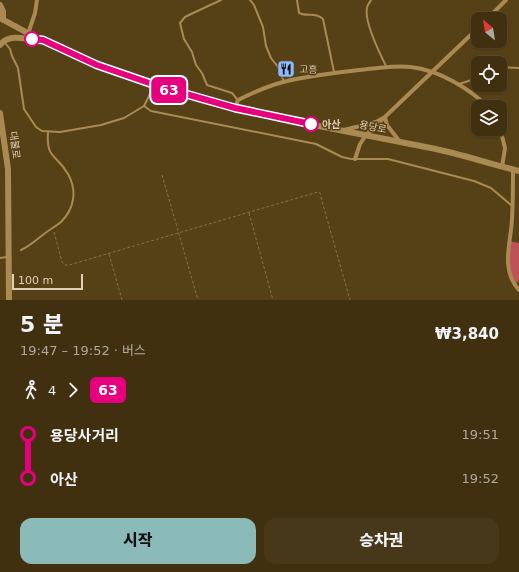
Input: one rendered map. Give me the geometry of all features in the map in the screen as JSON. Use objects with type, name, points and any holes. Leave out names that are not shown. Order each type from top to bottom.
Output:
[{"type":"main road","points":[[0,5],[3,10],[2,18]]},
{"type":"main road","name":"용당로","points":[[2,18],[28,34],[97,65],[154,85],[235,108],[434,149],[516,170]]},
{"type":"main road","points":[[3,44],[4,41],[10,38],[43,40]]},
{"type":"main road","name":"대불로","points":[[0,113],[8,169],[9,300]]},
{"type":"street","points":[[28,34],[35,13],[37,0]]},
{"type":"street","points":[[494,12],[506,0]]},
{"type":"street","points":[[355,159],[360,144],[366,135],[471,35]]},
{"type":"street","points":[[235,108],[238,100],[284,82],[335,73],[410,66],[420,68],[451,80],[476,95],[481,100]]},
{"type":"street","points":[[341,130],[376,122],[385,117]]},
{"type":"street","points":[[385,117],[387,125],[400,142]]},
{"type":"street","points":[[502,136],[505,148],[502,167]]},
{"type":"street","points":[[516,170],[507,259],[512,280],[519,290]]},
{"type":"lane","points":[[221,0],[185,17],[180,23],[181,30],[207,85],[232,93],[238,100]]},
{"type":"lane","points":[[250,0],[254,5],[263,27],[266,46],[271,58],[278,67],[284,82]]},
{"type":"lane","points":[[297,0],[299,13],[302,15],[317,14],[323,19],[335,73]]},
{"type":"lane","points":[[371,0],[366,10],[372,35],[386,68]]},
{"type":"lane","points":[[3,44],[10,49],[18,68],[24,109],[36,126],[42,131],[60,132],[118,121],[130,116],[144,106],[154,85]]},
{"type":"lane","points":[[507,67],[519,68]]},
{"type":"lane","points":[[458,85],[471,80]]},
{"type":"lane","points":[[144,106],[151,111],[316,144],[342,157],[355,159],[388,159],[474,181],[491,188],[512,206]]},
{"type":"lane","points":[[21,250],[30,246],[62,221],[72,204],[74,196],[73,187],[65,170],[48,150],[48,132]]},
{"type":"lane","points":[[0,258],[9,256]]},
{"type":"path","points":[[162,175],[198,300]]},
{"type":"path","points":[[53,228],[58,241],[61,258],[65,265],[315,193],[320,193],[350,300]]},
{"type":"path","points":[[249,212],[273,300]]},
{"type":"path","points":[[109,253],[122,300]]},
{"type":"shaded area","points":[[509,241],[519,243],[519,281],[514,285],[510,275]]},
{"type":"bus line","name":"63","points":[[32,39],[43,40],[97,65],[158,86],[235,108],[311,124]]},
{"type":"place","name":"고흥","points":[[286,69]]},
{"type":"place","name":"아산","points":[[311,124]]}]
